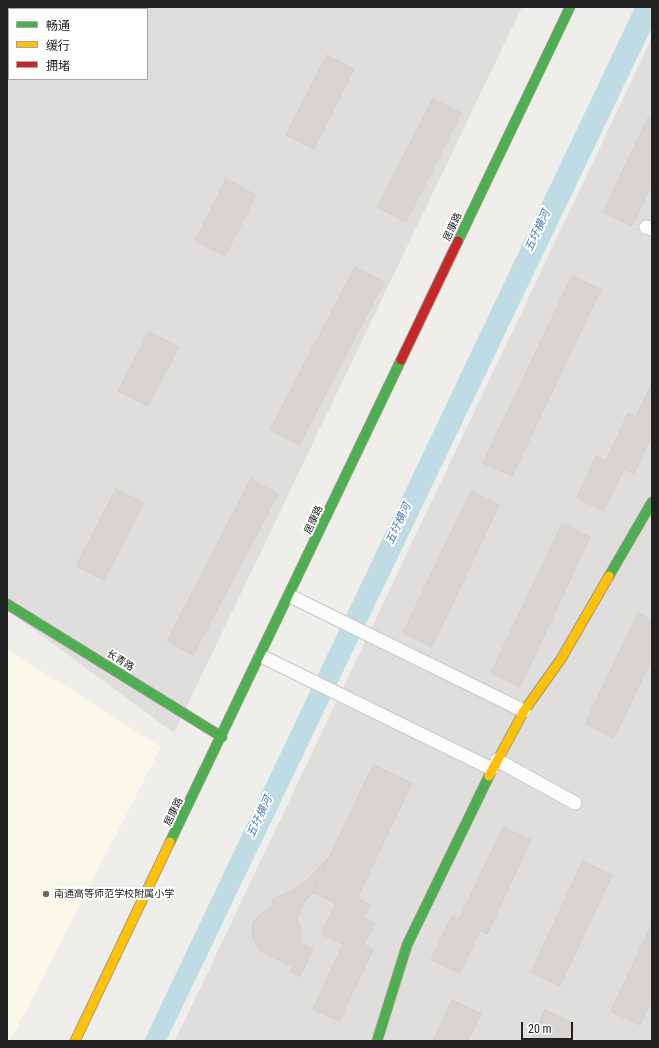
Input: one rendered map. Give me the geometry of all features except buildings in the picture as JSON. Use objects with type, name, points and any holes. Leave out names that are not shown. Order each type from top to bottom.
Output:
[{"type":"street","name":"居康路","points":[[75,1041],[290,596],[570,7]]},
{"type":"street","points":[[377,1041],[408,945],[460,840],[494,764],[524,711],[561,660],[652,502]]},
{"type":"street","points":[[290,596],[524,711]]},
{"type":"street","name":"长青路","points":[[7,604],[222,737]]},
{"type":"street","points":[[261,656],[337,693],[494,764],[575,803]]},
{"type":"shaded area","points":[[7,7],[522,7],[174,733],[7,610]]},
{"type":"shaded area","points":[[652,38],[652,1041],[175,1041]]},
{"type":"shaded area","name":"南通高等师范学校附属小学","points":[[7,649],[161,747],[10,1041],[7,1041]]},
{"type":"water","name":"五圩横河","points":[[635,7],[652,7],[652,27],[166,1041],[144,1041]]},
{"type":"traffic: fast","points":[[458,241],[570,7]]},
{"type":"traffic: fast","points":[[170,842],[401,360]]},
{"type":"traffic: fast","points":[[609,576],[652,502]]},
{"type":"traffic: fast","points":[[7,604],[222,737]]},
{"type":"traffic: fast","points":[[377,1041],[407,945],[489,776]]},
{"type":"traffic: slow","points":[[489,776],[524,711],[561,659],[609,576]]},
{"type":"traffic: slow","points":[[75,1041],[170,842]]},
{"type":"traffic: jam","points":[[401,360],[458,241]]},
{"type":"place","name":"南通高等师范学校附属小学","points":[[46,894]]}]
